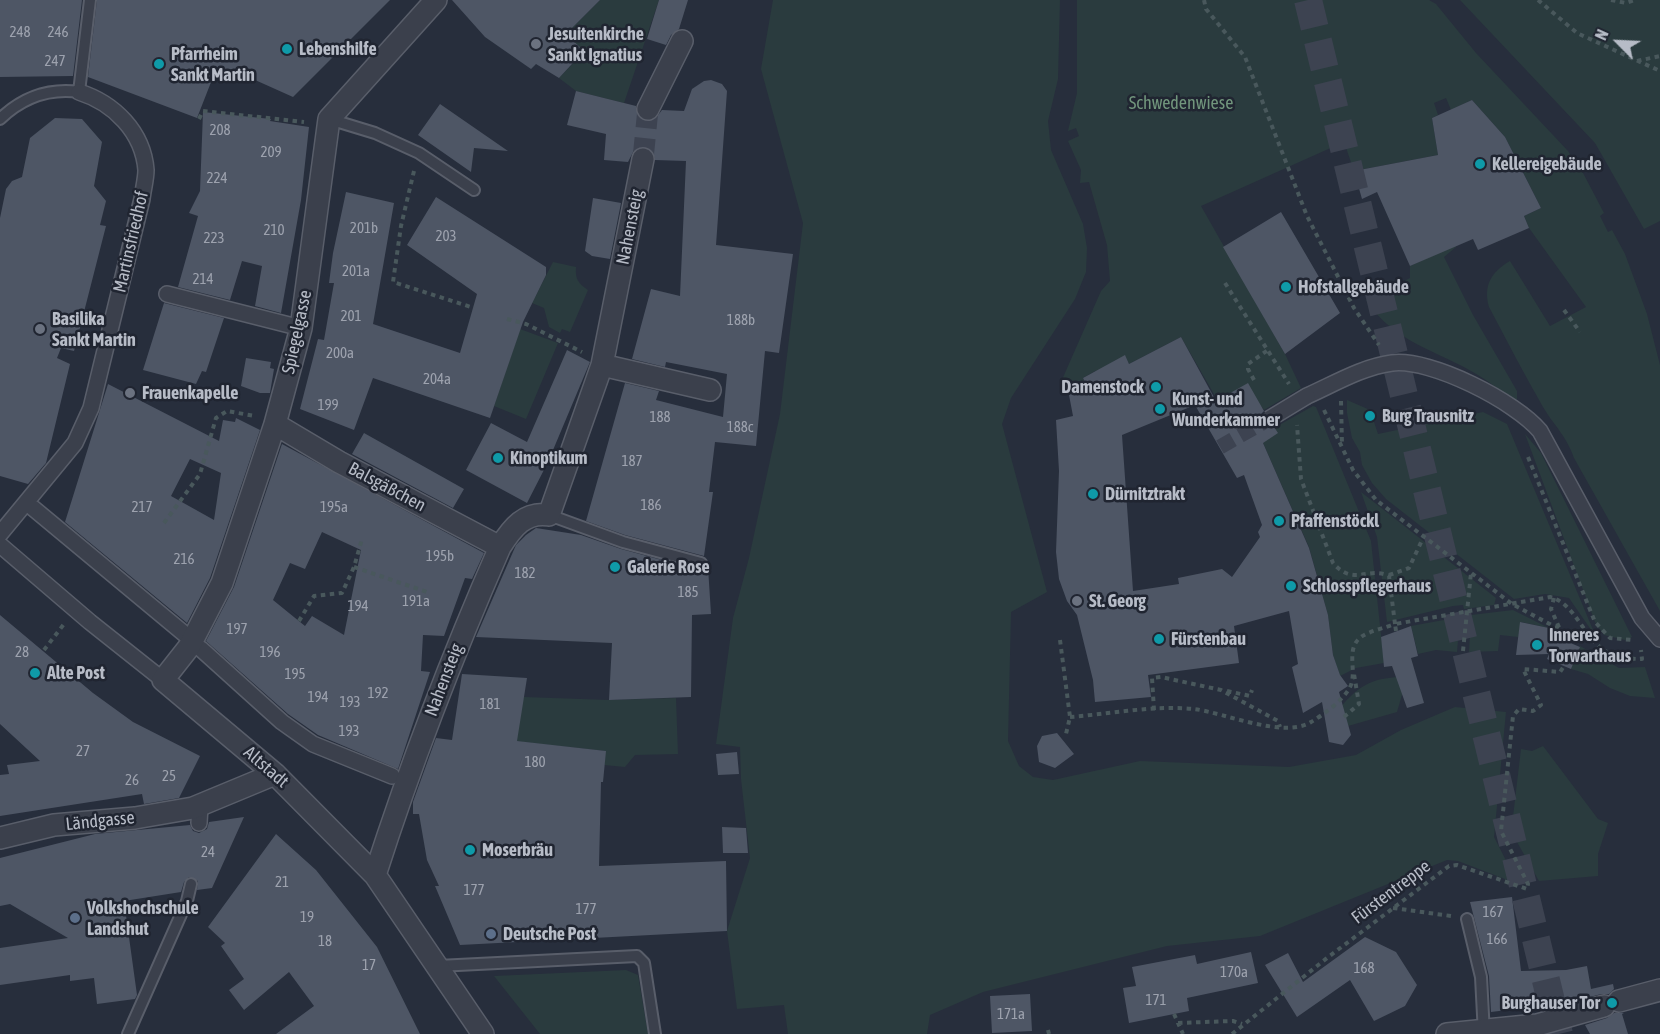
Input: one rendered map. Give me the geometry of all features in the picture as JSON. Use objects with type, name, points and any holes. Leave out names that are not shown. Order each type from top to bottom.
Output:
[{"type":"street","points":[[328,122],[436,0]]},
{"type":"street","points":[[648,109],[682,41]]},
{"type":"street","name":"Martinsfriedhof","points":[[0,534],[75,443],[91,408],[142,199],[146,171],[136,137],[120,115],[109,105],[80,92]]},
{"type":"street","name":"Spiegelgasse","points":[[163,680],[189,647],[222,584],[275,424],[301,328],[328,122]]},
{"type":"street","name":"Nahensteig","points":[[375,875],[414,757],[462,634],[500,547],[508,534],[525,518],[538,513],[549,515],[602,362],[643,159]]},
{"type":"street","points":[[167,294],[301,328]]},
{"type":"street","points":[[602,362],[710,390]]},
{"type":"street","points":[[1269,419],[1337,381],[1391,363],[1410,364],[1448,374],[1475,386],[1523,416],[1540,431],[1642,618],[1660,639]]},
{"type":"street","name":"Balsgäßchen","points":[[275,424],[500,547]]},
{"type":"street","points":[[33,508],[187,636]]},
{"type":"street","name":"Altstadt","points":[[0,545],[275,774],[330,827],[375,875],[483,1034]]},
{"type":"street","points":[[201,649],[282,722],[313,744],[392,776]]},
{"type":"street","name":"Ländgasse","points":[[0,838],[54,825],[200,815],[275,774]]},
{"type":"street","points":[[1447,1034],[1484,1033],[1537,1025],[1660,990]]},
{"type":"lane","points":[[0,118],[15,105],[40,94],[80,92],[90,0]]},
{"type":"lane","points":[[328,122],[375,133],[419,153],[474,190]]},
{"type":"lane","points":[[549,515],[623,542],[701,563]]},
{"type":"lane","points":[[128,1034],[187,901],[191,884]]},
{"type":"lane","points":[[1467,919],[1481,977],[1484,1033]]},
{"type":"lane","points":[[438,966],[637,956],[644,963],[655,1034]]},
{"type":"path","points":[[1204,0],[1206,9],[1245,57],[1307,216],[1354,308],[1391,363]]},
{"type":"path","points":[[1538,0],[1577,33],[1636,62],[1660,71]]},
{"type":"path","points":[[1611,0],[1626,3],[1635,0]]},
{"type":"path","points":[[1636,62],[1660,56]]},
{"type":"path","points":[[199,118],[203,111],[328,122]]},
{"type":"path","points":[[419,153],[401,226],[393,282],[474,308]]},
{"type":"path","points":[[1225,283],[1291,386],[1289,390]]},
{"type":"path","points":[[1564,310],[1580,332]]},
{"type":"path","points":[[507,319],[526,324],[602,362]]},
{"type":"path","points":[[1254,380],[1248,364],[1268,350]]},
{"type":"path","points":[[1337,381],[1341,394],[1342,448]]},
{"type":"path","points":[[1323,410],[1342,448],[1370,494],[1512,604],[1559,629]]},
{"type":"path","points":[[164,523],[200,474],[219,414],[233,412],[275,424]]},
{"type":"path","points":[[1523,416],[1519,429],[1521,438],[1595,622],[1610,638],[1635,640]]},
{"type":"path","points":[[1294,417],[1299,443],[1298,460],[1301,479],[1333,563],[1341,572],[1352,576],[1389,575],[1409,568],[1425,536]]},
{"type":"path","points":[[299,621],[314,596],[342,594],[354,567],[362,539]]},
{"type":"path","points":[[354,567],[427,592]]},
{"type":"path","points":[[1463,651],[1471,572]]},
{"type":"path","points":[[1389,575],[1396,631]]},
{"type":"path","points":[[1344,717],[1359,704],[1353,649],[1360,637],[1395,624],[1544,597],[1554,598],[1567,607],[1602,649],[1615,655],[1634,659]]},
{"type":"path","points":[[1554,598],[1551,609],[1565,641]]},
{"type":"path","points":[[44,650],[75,609]]},
{"type":"path","points":[[1060,640],[1070,717],[1066,734]]},
{"type":"path","name":"Fürstentreppe","points":[[1232,1034],[1393,907],[1449,866],[1457,865],[1527,889],[1528,884],[1501,831],[1514,712],[1519,709],[1538,709],[1541,705],[1523,669],[1549,669],[1560,672],[1564,666]]},
{"type":"path","points":[[1070,717],[1193,709],[1280,727],[1300,727],[1316,719],[1349,690],[1354,674]]},
{"type":"path","points":[[1154,710],[1151,682],[1154,677],[1250,696],[1252,690]]},
{"type":"path","points":[[1221,690],[1279,722],[1280,727]]},
{"type":"path","points":[[1393,907],[1467,919]]},
{"type":"path","points":[[1174,1014],[1183,1034]]},
{"type":"path","points":[[1178,1023],[1233,1021],[1242,1024]]},
{"type":"green space","points":[[600,0],[659,0],[624,103],[576,91],[559,78],[584,52],[566,34]]},
{"type":"green space","points":[[773,0],[1060,0],[1058,79],[1048,121],[1051,150],[1083,224],[1087,248],[1086,272],[1075,299],[1011,398],[1002,424],[1047,592],[1011,612],[1008,741],[1019,766],[1033,777],[1053,780],[1140,761],[1289,767],[1356,755],[1401,730],[1455,707],[1506,712],[1494,837],[1518,884],[1458,861],[1447,860],[1260,936],[1167,946],[983,992],[930,1015],[927,1034],[788,1034],[784,1005],[737,1009],[727,931],[750,858],[741,779],[740,747],[716,744],[733,618],[749,558],[780,414],[803,223],[761,69]]},
{"type":"green space","name":"Schwedenwiese","points":[[1077,0],[1429,0],[1436,4],[1476,53],[1568,151],[1583,173],[1604,213],[1600,216],[1608,232],[1612,230],[1625,254],[1647,314],[1660,365],[1660,611],[1567,443],[1536,395],[1489,307],[1487,292],[1490,280],[1510,261],[1550,326],[1586,307],[1529,228],[1524,216],[1541,208],[1505,137],[1472,100],[1451,110],[1446,98],[1434,103],[1438,115],[1432,118],[1438,155],[1354,171],[1344,142],[1201,206],[1285,354],[1301,388],[1264,410],[1261,406],[1222,408],[1181,337],[1129,364],[1125,356],[1114,361],[1100,379],[1095,371],[1083,378],[1087,386],[1069,395],[1061,382],[1101,291],[1110,281],[1107,245],[1089,182],[1080,183],[1081,170],[1068,141],[1079,136],[1076,128],[1068,131],[1077,93]]},
{"type":"green space","points":[[1460,0],[1660,0],[1660,221],[1644,229],[1595,143]]},
{"type":"green space","points":[[1442,174],[1456,247],[1444,257],[1473,315],[1517,391],[1517,399],[1513,399],[1463,366],[1403,336],[1377,315],[1366,300],[1410,278],[1410,266],[1434,255]]},
{"type":"green space","points":[[553,262],[576,267],[578,280],[588,290],[570,332],[562,329],[560,333],[549,327],[544,308],[532,303]]},
{"type":"green space","points":[[520,329],[558,343],[526,419],[494,406]]},
{"type":"green space","points":[[1347,400],[1370,410],[1378,434],[1483,412],[1507,424],[1596,637],[1569,598],[1545,594],[1514,599],[1386,499],[1372,483],[1362,465],[1360,452],[1352,438]]},
{"type":"green space","points":[[1313,406],[1316,407],[1371,541],[1384,663],[1356,668],[1340,676],[1333,655],[1328,615],[1309,547],[1263,443],[1274,428]]},
{"type":"green space","points":[[1525,434],[1541,453],[1632,637],[1625,640],[1604,635],[1595,622]]},
{"type":"green space","points":[[1361,492],[1496,598],[1494,605],[1464,609],[1463,605],[1453,606],[1387,622],[1377,537]]},
{"type":"green space","points":[[1513,610],[1549,628],[1521,622],[1518,637],[1500,635],[1498,651],[1469,652],[1471,615]]},
{"type":"green space","points":[[1460,617],[1457,652],[1436,650],[1418,654],[1411,626]]},
{"type":"green space","points":[[1580,646],[1619,668],[1645,667],[1655,698],[1630,696],[1610,688],[1588,674],[1571,669]]},
{"type":"green space","points":[[1396,677],[1404,688],[1397,712],[1327,732],[1339,710],[1358,690],[1375,681]]},
{"type":"green space","points":[[524,697],[609,700],[676,698],[678,754],[635,755],[625,767],[604,765],[605,751],[495,739]]},
{"type":"green space","points":[[1543,746],[1598,819],[1608,823],[1598,854],[1598,876],[1539,881],[1517,842],[1512,825],[1521,749],[1532,751]]},
{"type":"green space","points":[[626,970],[638,975],[648,1034],[540,1034],[494,976]]},
{"type":"building","points":[[0,0],[82,0],[73,76],[0,77]]},
{"type":"building","points":[[97,0],[390,0],[293,97],[235,71],[215,72],[197,118],[88,77]]},
{"type":"building","name":"Jesuitenkirche Sankt Ignatius","points":[[452,0],[600,0],[566,34],[584,51],[559,78],[536,64],[531,69],[485,37]]},
{"type":"building","points":[[659,0],[688,0],[679,29],[671,35],[666,45],[647,39]]},
{"type":"building","points":[[711,80],[722,84],[727,91],[716,245],[793,254],[779,353],[765,351],[756,446],[715,442],[709,492],[713,492],[704,556],[625,535],[586,521],[625,383],[659,391],[656,400],[723,417],[727,374],[666,362],[665,367],[632,359],[651,289],[680,296],[686,161],[655,160],[652,150],[645,146],[634,150],[628,162],[604,160],[606,134],[567,125],[576,91],[636,106],[638,116],[649,122],[655,119],[662,110],[684,111],[692,89],[704,81]]},
{"type":"building","points":[[1472,100],[1505,137],[1541,208],[1524,216],[1529,228],[1478,250],[1473,239],[1410,266],[1377,192],[1362,199],[1354,171],[1438,155],[1432,118]]},
{"type":"building","points":[[440,104],[508,151],[474,148],[471,172],[418,135]]},
{"type":"building","points":[[203,112],[271,119],[270,121],[309,127],[301,200],[281,313],[255,306],[262,266],[242,261],[230,300],[178,287],[198,216],[189,213],[200,191]]},
{"type":"building","name":"Basilika Sankt Martin","points":[[55,118],[82,119],[102,142],[94,186],[106,201],[100,225],[106,226],[74,351],[61,348],[57,358],[70,364],[46,463],[28,484],[0,476],[0,218],[6,189],[12,181],[22,177],[30,138]]},
{"type":"building","points":[[346,192],[394,203],[373,324],[460,353],[477,294],[407,245],[436,197],[546,267],[546,275],[523,322],[490,418],[373,378],[354,430],[300,409],[318,339],[324,340],[334,283],[329,283],[333,253]]},
{"type":"building","points":[[593,198],[621,203],[610,259],[592,256],[585,251]]},
{"type":"building","name":"Hofstallgebäude","points":[[1281,212],[1340,313],[1285,354],[1223,247]]},
{"type":"building","points":[[164,303],[224,318],[206,372],[202,371],[196,384],[143,370]]},
{"type":"building","points":[[1181,337],[1216,401],[1248,383],[1264,411],[1260,415],[1260,424],[1265,428],[1274,427],[1278,433],[1263,443],[1309,548],[1328,615],[1333,655],[1340,675],[1348,686],[1339,692],[1351,735],[1343,745],[1329,742],[1322,702],[1303,713],[1292,667],[1298,664],[1289,611],[1234,626],[1239,663],[1148,675],[1151,697],[1095,702],[1093,680],[1077,615],[1067,601],[1059,579],[1056,552],[1059,471],[1056,420],[1073,416],[1069,395],[1087,386],[1083,378],[1125,355],[1129,364]],"holes":[[[1195,405],[1237,478],[1244,475],[1262,525],[1258,532],[1260,537],[1232,577],[1222,569],[1178,578],[1179,584],[1133,591],[1122,435]]]},
{"type":"building","points":[[567,350],[590,362],[548,462],[527,503],[466,470],[491,423],[527,442]]},
{"type":"building","points":[[246,358],[271,362],[270,368],[274,369],[270,393],[260,393],[241,386]]},
{"type":"building","points":[[108,384],[219,441],[223,420],[235,422],[236,418],[260,430],[210,578],[187,623],[65,522]],"holes":[[[190,459],[221,473],[214,520],[171,496]]]},
{"type":"building","points":[[364,433],[464,489],[453,508],[352,454]]},
{"type":"building","points":[[282,444],[484,553],[472,579],[465,578],[444,636],[423,635],[421,671],[430,672],[398,769],[318,735],[288,714],[206,641],[234,587]],"holes":[[[322,532],[361,550],[344,635],[312,616],[305,626],[273,600],[290,563],[305,569]]]},
{"type":"building","points":[[536,528],[581,535],[621,549],[699,570],[708,567],[711,614],[692,615],[691,697],[609,700],[612,643],[476,637],[516,545]]},
{"type":"building","points":[[0,615],[93,693],[133,722],[200,756],[179,798],[144,804],[142,794],[0,816],[0,775],[9,774],[7,765],[40,761],[0,724]]},
{"type":"building","name":"Inneres Torwarthaus","points":[[1520,622],[1549,628],[1556,637],[1580,647],[1571,669],[1547,659],[1549,654],[1516,655]]},
{"type":"building","points":[[1411,626],[1418,656],[1411,658],[1424,703],[1407,708],[1392,666],[1384,667],[1381,637]]},
{"type":"building","points":[[462,674],[527,678],[517,741],[606,751],[603,782],[601,782],[599,866],[726,861],[727,931],[460,945],[435,886],[439,886],[427,860],[419,814],[413,814],[413,802],[436,738],[452,740]]},
{"type":"building","points":[[1057,733],[1074,754],[1055,768],[1039,762],[1037,746],[1042,736]]},
{"type":"building","points":[[737,752],[739,774],[718,775],[716,754]]},
{"type":"building","points":[[244,817],[212,888],[197,890],[198,881],[189,877],[184,882],[181,892],[124,901],[137,995],[135,999],[97,1004],[94,978],[70,981],[70,975],[0,985],[0,948],[68,938],[10,904],[0,906],[0,858],[95,834],[190,825],[193,831],[199,833],[207,829],[209,822]]},
{"type":"building","points":[[722,827],[746,828],[748,853],[723,853]]},
{"type":"building","points":[[276,834],[316,870],[377,947],[420,1034],[276,1034],[314,1006],[289,972],[244,1010],[229,990],[244,979],[221,946],[225,943],[208,927]]},
{"type":"building","points":[[1512,897],[1521,971],[1566,970],[1587,966],[1591,989],[1613,984],[1614,989],[1609,994],[1572,1002],[1491,1012],[1489,976],[1470,902]]},
{"type":"building","points":[[1365,937],[1396,952],[1417,985],[1405,1006],[1374,1021],[1350,980],[1297,1017],[1265,965],[1288,953],[1303,982]]},
{"type":"building","points":[[1251,952],[1258,983],[1187,998],[1189,1011],[1129,1023],[1123,988],[1136,986],[1132,967],[1195,955],[1197,964]]},
{"type":"building","points":[[1030,994],[1032,1031],[992,1033],[990,996]]},
{"type":"building","points":[[1614,1013],[1624,1013],[1622,1014],[1628,1034],[1590,1034],[1585,1025],[1607,1018]]},
{"type":"tunnel","points":[[1308,0],[1559,1034]]},
{"type":"tunnel","points":[[643,159],[648,109]]},
{"type":"tunnel","points":[[1220,447],[1269,419]]},
{"type":"place","name":"Jesuitenkirche Sankt Ignatius","points":[[536,44]]},
{"type":"place","name":"Lebenshilfe","points":[[287,49]]},
{"type":"place","name":"Pfarrheim Sankt Martin","points":[[159,64]]},
{"type":"place","name":"Kellereigebäude","points":[[1480,164]]},
{"type":"place","name":"Hofstallgebäude","points":[[1286,287]]},
{"type":"place","name":"Basilika Sankt Martin","points":[[40,329]]},
{"type":"place","name":"Damenstock","points":[[1156,387]]},
{"type":"place","name":"Frauenkapelle","points":[[130,393]]},
{"type":"place","name":"Kunst- und Wunderkammer","points":[[1160,409]]},
{"type":"place","name":"Burg Trausnitz","points":[[1370,416]]},
{"type":"place","name":"Kinoptikum","points":[[498,458]]},
{"type":"place","name":"Dürnitztrakt","points":[[1093,494]]},
{"type":"place","name":"Pfaffenstöckl","points":[[1279,521]]},
{"type":"place","name":"Galerie Rose","points":[[615,567]]},
{"type":"place","name":"Schlosspflegerhaus","points":[[1291,586]]},
{"type":"place","name":"St. Georg","points":[[1077,601]]},
{"type":"place","name":"Fürstenbau","points":[[1159,639]]},
{"type":"place","name":"Inneres Torwarthaus","points":[[1537,645]]},
{"type":"place","name":"Alte Post","points":[[35,673]]},
{"type":"place","name":"Moserbräu","points":[[470,850]]},
{"type":"place","name":"Volkshochschule Landshut","points":[[75,918]]},
{"type":"place","name":"Deutsche Post","points":[[491,934]]},
{"type":"place","name":"Burghauser Tor","points":[[1612,1003]]}]
